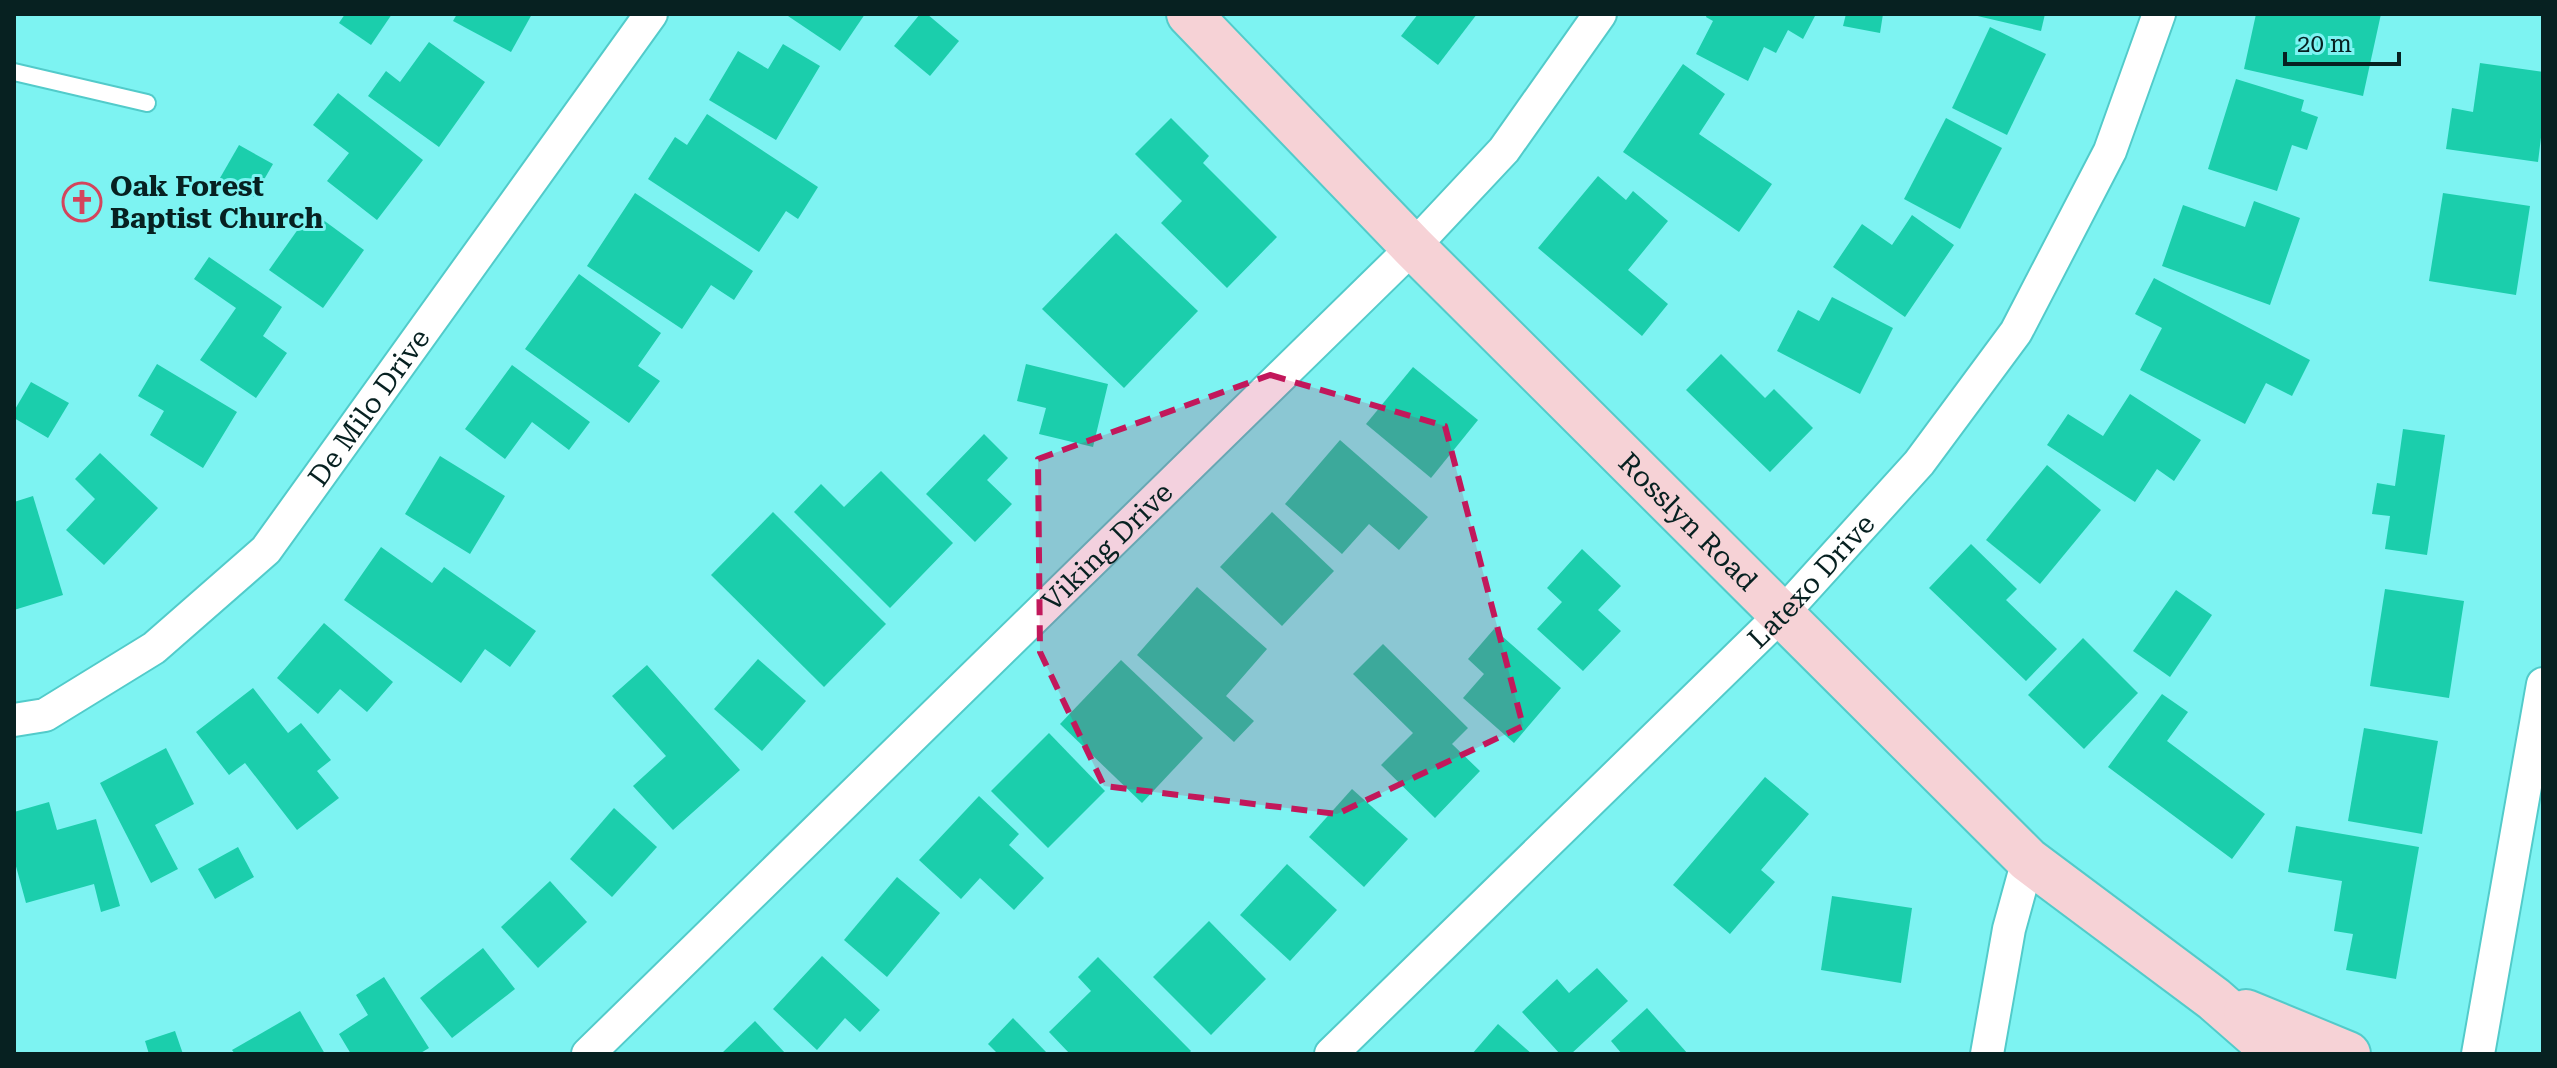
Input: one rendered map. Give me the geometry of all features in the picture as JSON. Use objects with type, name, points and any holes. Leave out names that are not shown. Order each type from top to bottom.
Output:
[{"type":"street","name":"De Milo Drive","points":[[14,720],[45,715],[154,648],[266,550],[651,14]]},
{"type":"street","name":"Rosslyn Road","points":[[1189,14],[1413,247],[2028,860],[2214,999],[2277,1054]]},
{"type":"street","name":"Viking Drive","points":[[588,1054],[1413,247],[1504,150],[1600,14]]},
{"type":"street","name":"Latexo Drive","points":[[1331,1054],[1783,613],[1919,463],[2016,332],[2110,151],[2159,14]]},
{"type":"street","points":[[2478,1054],[2531,814],[2543,684]]},
{"type":"street","points":[[1987,1054],[2009,929],[2028,860]]},
{"type":"street","name":"Rosslyn Road","points":[[2214,999],[2348,1054]]},
{"type":"lane","points":[[14,72],[147,103]]},
{"type":"highlighted area","points":[[1270,375],[1445,426],[1523,726],[1337,814],[1104,786],[1040,652],[1038,459]]},
{"type":"building","points":[[345,14],[392,14],[371,45],[339,23]]},
{"type":"building","points":[[457,14],[532,14],[511,52],[453,21]]},
{"type":"building","points":[[785,14],[865,14],[840,51]]},
{"type":"building","points":[[920,14],[927,14],[959,41],[930,76],[894,46]]},
{"type":"building","points":[[1418,14],[1477,14],[1438,65],[1401,36]]},
{"type":"building","points":[[1707,14],[1816,14],[1803,39],[1788,30],[1776,53],[1764,47],[1748,81],[1696,54],[1713,21],[1706,17]]},
{"type":"building","points":[[1846,14],[1883,14],[1880,33],[1843,26]]},
{"type":"building","points":[[1969,14],[2045,14],[2041,31]]},
{"type":"building","points":[[2256,14],[2381,14],[2363,96],[2244,69]]},
{"type":"building","points":[[1990,27],[2046,54],[2007,135],[1952,108]]},
{"type":"building","points":[[429,42],[485,82],[439,147],[368,96],[386,71],[400,82]]},
{"type":"building","points":[[783,44],[820,66],[776,140],[709,100],[738,51],[768,69]]},
{"type":"building","points":[[2480,63],[2543,72],[2543,121],[2538,162],[2446,149],[2452,108],[2473,112]]},
{"type":"building","points":[[1683,64],[1725,94],[1699,134],[1772,184],[1739,232],[1623,152]]},
{"type":"building","points":[[2236,79],[2304,100],[2301,111],[2318,117],[2307,150],[2292,145],[2277,191],[2208,169]]},
{"type":"building","points":[[338,93],[423,160],[377,220],[327,181],[349,153],[313,125]]},
{"type":"building","points":[[707,114],[818,187],[798,219],[786,211],[759,252],[648,179],[675,137],[687,145]]},
{"type":"building","points":[[1171,118],[1209,156],[1203,163],[1277,237],[1227,288],[1161,223],[1182,201],[1135,154]]},
{"type":"building","points":[[1946,118],[2002,148],[1960,229],[1904,199]]},
{"type":"building","points":[[239,145],[273,164],[254,197],[220,178]]},
{"type":"building","points":[[1598,176],[1626,200],[1633,191],[1668,221],[1628,270],[1668,304],[1642,336],[1538,248]]},
{"type":"building","points":[[635,193],[753,271],[734,300],[711,285],[682,329],[587,266]]},
{"type":"building","points":[[2443,193],[2530,206],[2516,295],[2429,281]]},
{"type":"building","points":[[2254,201],[2300,218],[2270,305],[2162,266],[2183,205],[2245,227]]},
{"type":"building","points":[[311,211],[364,250],[323,308],[269,270]]},
{"type":"building","points":[[1912,215],[1954,245],[1905,317],[1833,267],[1862,224],[1892,245]]},
{"type":"building","points":[[1116,233],[1198,311],[1124,388],[1042,309]]},
{"type":"building","points":[[209,257],[282,307],[263,336],[287,353],[256,398],[200,360],[236,308],[194,279]]},
{"type":"building","points":[[579,274],[661,333],[638,366],[660,381],[629,423],[525,349]]},
{"type":"building","points":[[2154,278],[2310,360],[2292,396],[2266,383],[2245,424],[2140,370],[2162,328],[2135,314]]},
{"type":"building","points":[[1832,297],[1893,328],[1860,394],[1777,351],[1798,310],[1819,321]]},
{"type":"building","points":[[1721,354],[1765,398],[1774,389],[1813,428],[1770,472],[1686,390]]},
{"type":"building","points":[[157,364],[237,412],[203,468],[150,435],[164,411],[138,396]]},
{"type":"building","points":[[1026,364],[1108,384],[1093,447],[1039,434],[1046,408],[1017,401]]},
{"type":"building","points":[[512,365],[590,422],[569,450],[532,422],[505,459],[465,429]]},
{"type":"building","points":[[1413,367],[1478,420],[1431,478],[1366,424]]},
{"type":"building","points":[[31,382],[69,403],[48,438],[14,418],[14,411]]},
{"type":"building","points":[[2130,394],[2201,440],[2174,481],[2157,469],[2135,502],[2047,445],[2068,414],[2103,436]]},
{"type":"building","points":[[2403,429],[2445,435],[2427,555],[2385,549],[2390,516],[2372,514],[2377,483],[2395,486]]},
{"type":"building","points":[[984,434],[1008,458],[987,480],[1012,504],[975,542],[926,494]]},
{"type":"building","points":[[1340,440],[1428,517],[1399,550],[1369,524],[1342,554],[1285,504]]},
{"type":"building","points":[[100,453],[158,508],[104,565],[66,530],[95,499],[75,479]]},
{"type":"building","points":[[440,456],[505,496],[470,554],[405,514]]},
{"type":"building","points":[[2047,465],[2101,510],[2040,584],[1986,540]]},
{"type":"building","points":[[881,471],[953,543],[890,608],[794,512],[821,484],[844,507]]},
{"type":"building","points":[[33,496],[63,595],[14,610],[14,502]]},
{"type":"building","points":[[773,512],[886,624],[824,687],[711,575]]},
{"type":"building","points":[[1272,512],[1334,571],[1282,626],[1220,567]]},
{"type":"building","points":[[1971,544],[2017,589],[2006,600],[2057,649],[2026,681],[1929,588]]},
{"type":"building","points":[[381,547],[432,583],[444,567],[536,631],[510,667],[485,649],[461,683],[344,600]]},
{"type":"building","points":[[1582,549],[1621,586],[1598,610],[1621,631],[1583,671],[1537,629],[1562,602],[1547,588]]},
{"type":"building","points":[[1197,587],[1267,649],[1226,696],[1254,721],[1234,742],[1137,655]]},
{"type":"building","points":[[2385,589],[2464,601],[2449,698],[2370,686]]},
{"type":"building","points":[[2176,590],[2212,615],[2170,677],[2133,651]]},
{"type":"building","points":[[324,623],[393,682],[367,712],[340,689],[318,714],[277,678]]},
{"type":"building","points":[[1494,629],[1561,688],[1514,743],[1463,698],[1484,674],[1468,659]]},
{"type":"building","points":[[2083,638],[2138,693],[2084,749],[2028,695]]},
{"type":"building","points":[[1383,644],[1468,728],[1452,744],[1480,771],[1435,818],[1381,765],[1413,733],[1353,674]]},
{"type":"building","points":[[758,659],[806,701],[762,751],[714,709]]},
{"type":"building","points":[[1121,660],[1203,738],[1142,803],[1060,724]]},
{"type":"building","points":[[647,665],[740,770],[673,830],[633,786],[666,756],[612,696]]},
{"type":"building","points":[[253,688],[288,733],[301,723],[331,760],[317,771],[339,798],[297,830],[245,763],[229,775],[196,732]]},
{"type":"building","points":[[2162,694],[2188,712],[2167,741],[2265,814],[2232,859],[2108,767]]},
{"type":"building","points":[[2364,728],[2438,741],[2422,834],[2348,821]]},
{"type":"building","points":[[1049,733],[1105,791],[1048,848],[991,791]]},
{"type":"building","points":[[166,748],[194,804],[155,825],[178,869],[151,883],[100,783]]},
{"type":"building","points":[[1765,777],[1809,814],[1761,870],[1775,882],[1730,934],[1673,885]]},
{"type":"building","points":[[1352,789],[1408,839],[1364,887],[1309,837]]},
{"type":"building","points":[[979,796],[1019,834],[1009,845],[1044,878],[1014,910],[980,878],[961,899],[919,860]]},
{"type":"building","points":[[49,802],[57,830],[96,819],[120,906],[101,912],[94,884],[26,903],[14,859],[14,812]]},
{"type":"building","points":[[614,808],[657,847],[612,897],[570,859]]},
{"type":"building","points":[[2296,826],[2419,847],[2396,979],[2346,970],[2353,934],[2334,931],[2342,881],[2288,872]]},
{"type":"building","points":[[238,847],[254,877],[215,899],[198,869]]},
{"type":"building","points":[[1287,864],[1337,910],[1290,961],[1240,915]]},
{"type":"building","points":[[897,877],[940,913],[887,977],[844,940]]},
{"type":"building","points":[[550,881],[587,922],[538,968],[501,927]]},
{"type":"building","points":[[1832,896],[1912,908],[1901,983],[1821,970]]},
{"type":"building","points":[[1209,921],[1266,979],[1211,1035],[1153,977]]},
{"type":"building","points":[[483,948],[515,989],[452,1038],[420,998]]},
{"type":"building","points":[[822,956],[880,1010],[860,1032],[845,1018],[817,1050],[773,1009]]},
{"type":"building","points":[[1098,957],[1191,1051],[1188,1054],[1070,1054],[1049,1032],[1091,991],[1078,977]]},
{"type":"building","points":[[1597,968],[1628,1001],[1571,1054],[1560,1054],[1522,1012],[1557,979],[1569,993]]},
{"type":"building","points":[[384,977],[429,1048],[419,1054],[351,1054],[339,1034],[368,1015],[356,995]]},
{"type":"building","points":[[1647,1008],[1688,1054],[1622,1054],[1611,1041]]},
{"type":"building","points":[[300,1011],[325,1054],[235,1054],[232,1050]]},
{"type":"building","points":[[1013,1018],[1048,1054],[998,1054],[988,1044]]},
{"type":"building","points":[[755,1021],[786,1054],[721,1054]]},
{"type":"building","points":[[1498,1024],[1532,1054],[1472,1054]]},
{"type":"building","points":[[175,1031],[183,1054],[149,1054],[145,1041]]},
{"type":"place","name":"Oak Forest Baptist Church","points":[[82,202]]}]
